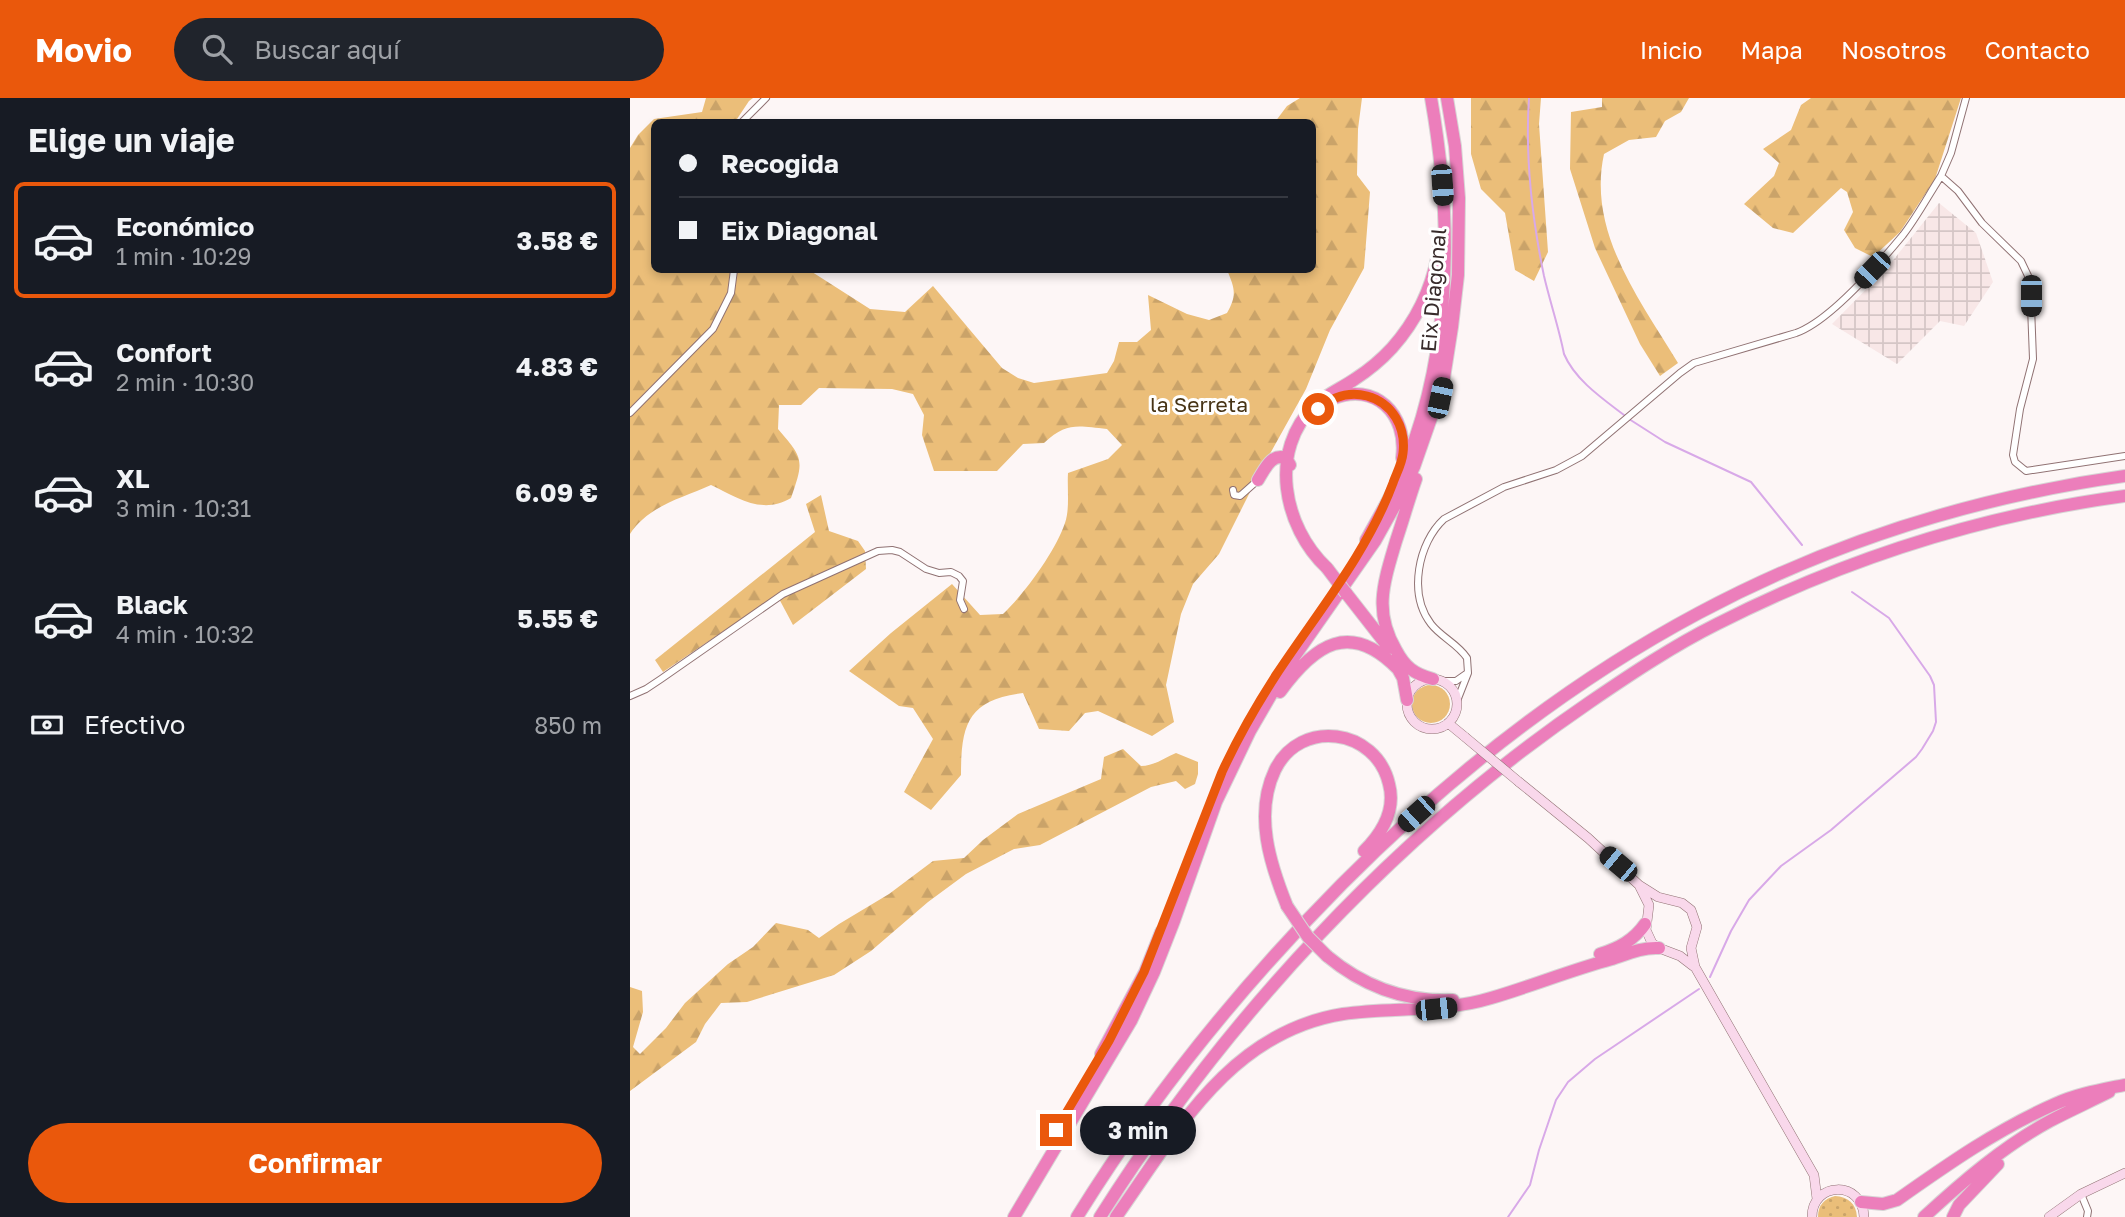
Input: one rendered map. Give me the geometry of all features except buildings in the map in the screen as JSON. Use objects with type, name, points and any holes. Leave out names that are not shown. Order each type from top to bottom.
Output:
[{"type":"highway","name":"Eix Diagonal","points":[[1005,1217],[1109,1041],[1144,972],[1233,749],[1274,678],[1365,542],[1415,439],[1430,385],[1444,289],[1446,236],[1431,98]]},
{"type":"highway","name":"Eix Diagonal","points":[[1014,1217],[1131,1020],[1174,921],[1216,802],[1250,731],[1280,677],[1360,565],[1414,467],[1443,384],[1460,250],[1455,146],[1447,98]]},
{"type":"highway","points":[[1258,480],[1317,404],[1381,359],[1402,336],[1418,312],[1437,260],[1442,185]]},
{"type":"highway","points":[[1407,700],[1400,666],[1384,625],[1382,597],[1386,576],[1437,413],[1443,384]]},
{"type":"highway","points":[[1296,515],[1295,465],[1304,431],[1314,412],[1334,398],[1350,394],[1365,395],[1384,404],[1393,413],[1402,431],[1403,457],[1384,507]]},
{"type":"highway","points":[[1299,426],[1288,460],[1290,489],[1306,543],[1400,666]]},
{"type":"highway","points":[[1272,459],[1280,456],[1288,460]]},
{"type":"highway","points":[[1258,480],[1269,473],[1281,477],[1284,497],[1296,515]]},
{"type":"highway","points":[[1077,1217],[1125,1143],[1189,1057],[1281,948],[1398,830],[1475,762],[1564,694],[1619,658],[1728,597],[1861,540],[1930,517],[1999,499],[2125,476]]},
{"type":"highway","points":[[1100,1217],[1184,1095],[1263,998],[1315,941],[1438,820],[1568,716],[1717,624],[1835,571],[1971,527],[2041,510],[2125,496]]},
{"type":"highway","points":[[1250,731],[1298,670],[1312,656],[1331,645],[1348,642],[1366,645],[1418,675],[1437,680]]},
{"type":"highway","points":[[1189,1057],[1242,982],[1304,912],[1373,842],[1385,824],[1391,806],[1391,792],[1385,771],[1373,754],[1355,741],[1334,736],[1308,739],[1288,751],[1275,771],[1267,796],[1266,827],[1274,873],[1287,906],[1308,937],[1349,973],[1387,991],[1413,998],[1450,1000],[1483,995],[1612,950],[1633,938],[1647,918]]},
{"type":"highway","points":[[1116,1217],[1208,1092],[1229,1069],[1283,1033],[1342,1014],[1430,1009],[1490,999],[1570,971],[1650,948],[1664,949]]},
{"type":"highway","points":[[1861,1202],[1883,1204],[1897,1200],[1998,1132],[2057,1103],[2124,1085]]},
{"type":"highway","points":[[1924,1217],[1988,1162],[2048,1122],[2124,1085]]},
{"type":"highway","points":[[1953,1217],[1959,1205],[1990,1170],[2030,1139],[2101,1101],[2124,1085]]},
{"type":"street","points":[[745,119],[765,98]]},
{"type":"street","points":[[1468,673],[1456,681],[1419,682],[1407,700],[1410,717],[1420,726],[1433,729],[1448,723],[1454,715],[1468,673],[1466,656],[1431,624],[1419,597],[1420,567],[1432,532],[1444,519],[1504,486],[1569,464],[1583,456],[1694,363],[1796,333],[1812,325],[1852,290],[1904,234],[1941,176],[1951,153],[1966,98]]},
{"type":"street","points":[[1941,176],[1958,191],[1982,223],[2021,261],[2030,280],[2033,359],[2016,432],[2013,455],[2015,462],[2026,471],[2125,456]]},
{"type":"street","points":[[630,413],[713,329],[731,293],[734,273]]},
{"type":"street","points":[[1233,490],[1234,495],[1240,496],[1258,480]]},
{"type":"street","points":[[630,696],[646,689],[783,594],[878,551],[896,550],[933,572],[951,572],[959,576],[963,581],[960,600],[964,609]]},
{"type":"street","points":[[1437,680],[1452,689],[1457,701]]},
{"type":"street","points":[[1448,723],[1588,838],[1639,885],[1658,897],[1682,903],[1691,910],[1697,929],[1691,955],[1695,967],[1814,1175],[1817,1199]]},
{"type":"street","points":[[1639,885],[1648,902],[1648,937],[1695,967]]},
{"type":"street","points":[[1647,918],[1657,905],[1669,900]]},
{"type":"street","points":[[1664,949],[1685,947],[1693,939]]},
{"type":"street","points":[[2049,1217],[2081,1194],[2125,1172]]},
{"type":"street","points":[[1814,1175],[1834,1190]]},
{"type":"street","points":[[1812,1217],[1813,1205],[1817,1199],[1834,1190],[1848,1191],[1861,1202],[1864,1217]]},
{"type":"street","points":[[2081,1194],[2088,1212],[2087,1217]]},
{"type":"shaded area","points":[[1939,203],[1976,233],[1993,282],[1964,326],[1940,321],[1897,364],[1832,324],[1886,269]]},
{"type":"shaded area","points":[[1431,685],[1444,691],[1450,704],[1444,717],[1431,723],[1418,717],[1412,704],[1418,691]]},
{"type":"shaded area","points":[[1835,1196],[1850,1202],[1857,1217],[1818,1217],[1822,1203]]},
{"type":"green space","name":"la Serreta","points":[[706,98],[753,98],[737,119],[654,119],[702,112]]},
{"type":"green space","name":"la Serreta","points":[[1300,98],[1362,98],[1357,175],[1370,192],[1364,268],[1330,330],[1306,389],[1219,554],[1193,584],[1181,614],[1166,685],[1174,722],[1152,736],[1098,711],[1085,713],[1069,731],[1039,729],[1023,693],[1005,696],[990,702],[971,717],[963,742],[961,775],[931,810],[904,792],[933,739],[913,708],[899,706],[849,671],[952,584],[980,615],[1003,614],[1038,572],[1060,534],[1067,511],[1068,473],[1108,459],[1122,445],[1107,429],[1073,427],[1059,432],[1044,443],[1023,444],[997,471],[934,471],[922,435],[924,415],[913,394],[892,389],[819,388],[801,405],[779,405],[778,429],[793,447],[799,460],[798,475],[791,498],[780,503],[760,505],[711,485],[646,516],[630,534],[630,148],[651,122],[651,273],[814,273],[870,309],[905,312],[933,286],[1002,368],[1018,378],[1034,383],[1107,373],[1114,361],[1119,342],[1137,342],[1151,330],[1148,295],[1187,314],[1209,320],[1227,313],[1232,301],[1233,287],[1228,273],[1316,273],[1316,119],[1277,119],[1287,106]]},
{"type":"green space","points":[[1471,98],[1541,98],[1539,124],[1548,252],[1534,281],[1515,270],[1505,213],[1481,189],[1471,154]]},
{"type":"green space","points":[[1602,98],[1689,98],[1681,112],[1665,121],[1656,137],[1629,140],[1604,154],[1601,183],[1603,211],[1610,238],[1633,290],[1678,363],[1660,376],[1640,344],[1595,248],[1570,169],[1571,112],[1602,107]]},
{"type":"green space","points":[[1811,98],[1961,98],[1935,179],[1900,232],[1873,257],[1855,248],[1844,230],[1853,212],[1847,192],[1841,188],[1793,233],[1773,228],[1744,204],[1774,176],[1779,163],[1763,149],[1791,130],[1801,105]]},
{"type":"green space","points":[[821,495],[829,531],[858,541],[865,551],[866,569],[793,625],[777,595],[663,672],[655,660],[815,532],[806,504]]},
{"type":"green space","points":[[1123,749],[1141,766],[1176,753],[1198,762],[1195,784],[1185,789],[1176,781],[1151,787],[1040,845],[1014,849],[966,874],[928,902],[871,951],[834,975],[747,1002],[721,1003],[705,1024],[696,1042],[630,1091],[630,987],[642,991],[643,1012],[633,1047],[640,1054],[666,1028],[685,1003],[728,964],[753,947],[776,923],[808,930],[819,938],[889,894],[933,861],[964,858],[1018,814],[1101,779],[1104,757]]},
{"type":"waterway","points":[[1529,98],[1529,165],[1536,232],[1564,354],[1582,381],[1624,415]]},
{"type":"waterway","points":[[1629,419],[1665,442],[1751,482],[1802,545]]},
{"type":"waterway","points":[[1710,977],[1749,900],[1781,866],[1831,830],[1916,757],[1933,731],[1936,722],[1934,685],[1930,676],[1889,618],[1852,592]]},
{"type":"waterway","points":[[1508,1217],[1530,1185],[1556,1100],[1568,1082],[1595,1059],[1699,989]]},
{"type":"route","points":[[1056,1130],[1109,1041],[1144,972],[1233,749],[1274,678],[1365,542],[1384,507],[1403,457],[1404,443],[1397,419],[1389,408],[1378,400],[1365,395],[1341,395],[1318,409]]}]
